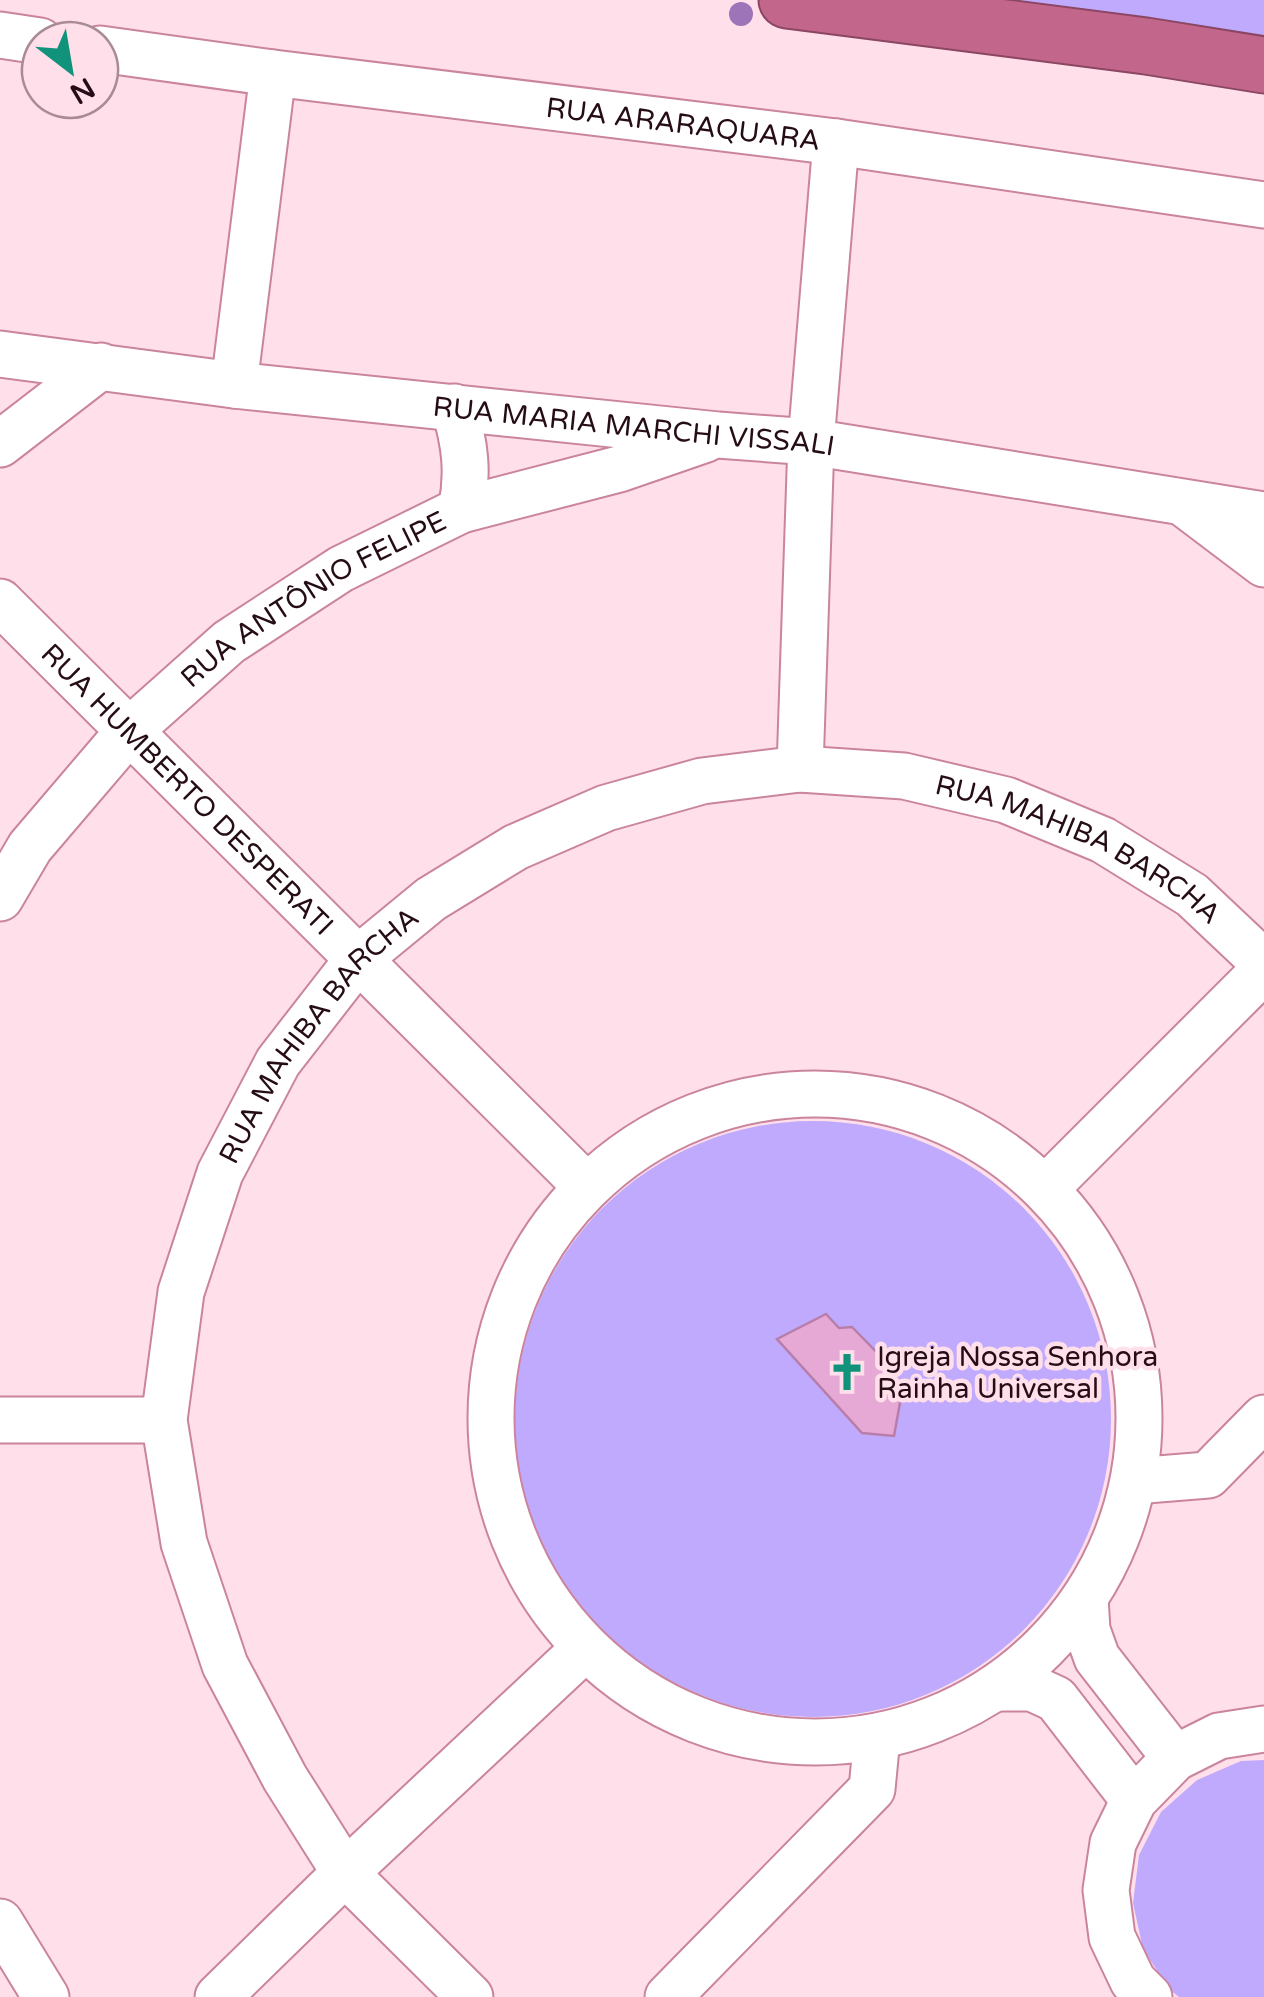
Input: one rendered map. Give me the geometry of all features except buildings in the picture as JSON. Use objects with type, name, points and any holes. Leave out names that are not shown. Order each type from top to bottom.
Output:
[{"type":"highway","points":[[786,0],[1264,65]]},
{"type":"street","name":"RUA ARARAQUARA","points":[[120,52],[836,142],[1264,206]]},
{"type":"street","points":[[234,384],[273,73]]},
{"type":"street","points":[[800,769],[811,442],[836,142]]},
{"type":"street","name":"RUA MARIA MARCHI VISSALI","points":[[0,354],[234,384],[811,442],[1264,516]]},
{"type":"street","points":[[0,444],[101,366]]},
{"type":"street","points":[[454,407],[466,460],[461,510]]},
{"type":"street","name":"RUA ANTÔNIO FELIPE","points":[[0,898],[30,847],[129,730],[229,642],[340,568],[461,510],[618,470],[718,435]]},
{"type":"street","points":[[1179,500],[1264,564]]},
{"type":"street","name":"RUA HUMBERTO DESPERATI","points":[[0,602],[587,1187]]},
{"type":"street","name":"RUA MAHIBA BARCHA","points":[[470,1997],[345,1873],[284,1778],[225,1665],[184,1543],[164,1420],[181,1292],[220,1173],[278,1062],[358,959],[431,899],[516,847],[606,808],[702,782],[800,769],[904,776],[1006,800],[1103,840],[1192,894],[1264,966]]},
{"type":"street","points":[[1046,1188],[1264,966]]},
{"type":"street","points":[[817,1094],[880,1099],[940,1118],[996,1148],[1046,1188],[1086,1237],[1116,1293],[1134,1354],[1140,1417],[1134,1481],[1115,1542],[1085,1598],[1044,1647],[995,1688],[938,1718],[877,1736],[814,1743],[750,1737],[689,1718],[633,1689],[584,1648],[543,1599],[513,1543],[495,1481],[489,1418],[496,1354],[515,1292],[546,1236],[587,1187],[636,1147],[693,1118],[754,1099],[817,1094]]},
{"type":"street","points":[[1134,1481],[1208,1475],[1264,1418]]},
{"type":"street","points":[[0,1420],[164,1420]]},
{"type":"street","points":[[1085,1598],[1087,1630],[1098,1658],[1175,1758]]},
{"type":"street","points":[[218,1997],[584,1648]]},
{"type":"street","points":[[995,1688],[1032,1688],[1056,1699],[1134,1800]]},
{"type":"street","points":[[1133,1992],[1112,1937],[1106,1890],[1113,1843],[1134,1800],[1175,1758],[1218,1736],[1264,1729]]},
{"type":"street","points":[[668,1997],[872,1789],[877,1736]]},
{"type":"street","points":[[0,1922],[46,1997]]},
{"type":"shaded area","points":[[896,0],[1264,0],[1264,50]]},
{"type":"shaded area","points":[[813,1121],[871,1127],[927,1144],[979,1171],[1024,1208],[1061,1253],[1088,1305],[1105,1361],[1111,1419],[1105,1477],[1088,1533],[1061,1585],[1024,1630],[979,1667],[927,1694],[871,1711],[813,1717],[755,1711],[699,1694],[647,1667],[602,1630],[565,1585],[538,1533],[521,1477],[515,1419],[521,1361],[538,1305],[565,1253],[602,1208],[647,1171],[699,1144],[755,1127]]},
{"type":"shaded area","points":[[1264,1760],[1264,1997],[1179,1997],[1169,1989],[1143,1949],[1133,1903],[1139,1855],[1161,1812],[1197,1780],[1241,1761]]},
{"type":"place","name":"Igreja Nossa Senhora Rainha Universal","points":[[847,1372]]}]
